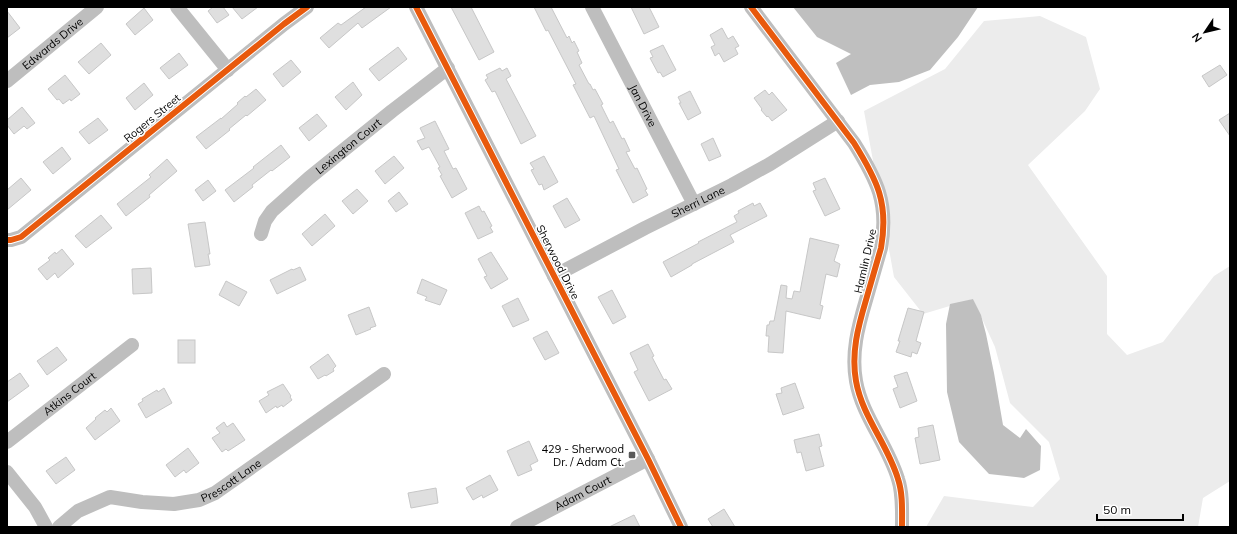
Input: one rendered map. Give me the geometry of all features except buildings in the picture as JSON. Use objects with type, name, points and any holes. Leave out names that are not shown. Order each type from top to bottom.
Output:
[{"type":"street","name":"Edwards Drive","points":[[7,81],[97,7]]},
{"type":"street","points":[[177,7],[228,70]]},
{"type":"street","name":"Rogers Street","points":[[7,240],[20,237],[307,7]]},
{"type":"street","name":"Sherwood Drive","points":[[416,7],[648,459],[681,527]]},
{"type":"street","name":"Jan Drive","points":[[592,7],[694,204]]},
{"type":"street","name":"Hamlin Drive","points":[[751,7],[854,143],[869,166],[882,200],[884,217],[881,248],[858,329],[854,347],[854,364],[856,382],[861,399],[894,466],[898,479],[902,494],[902,527]]},
{"type":"street","name":"Lexington Court","points":[[261,234],[265,221],[272,211],[309,178],[448,68]]},
{"type":"street","name":"Sherri Lane","points":[[554,276],[732,185],[770,164],[838,121]]},
{"type":"street","name":"Atkins Court","points":[[7,442],[132,345]]},
{"type":"street","name":"Prescott Lane","points":[[59,527],[78,511],[110,497],[142,502],[174,504],[199,500],[215,493],[384,374]]},
{"type":"street","name":"Adam Court","points":[[517,527],[648,459]]},
{"type":"street","points":[[7,472],[35,507],[46,527]]},
{"type":"shaded area","points":[[793,7],[978,7],[958,37],[930,70],[899,82],[870,85],[851,95],[836,63],[851,54],[817,37]]},
{"type":"shaded area","points":[[1040,16],[1086,37],[1100,89],[1085,111],[1028,165],[1107,276],[1107,334],[1127,355],[1163,342],[1214,276],[1230,266],[1230,481],[1203,498],[1198,527],[926,527],[944,496],[1033,507],[1060,479],[1049,442],[1010,403],[995,347],[973,299],[923,314],[894,277],[864,111],[945,69],[984,21]]},
{"type":"shaded area","points":[[973,299],[981,315],[986,334],[1003,425],[1020,438],[1026,429],[1041,446],[1040,470],[1024,478],[989,474],[959,442],[947,392],[946,324],[950,304]]},
{"type":"cycle path","points":[[7,240],[21,237],[307,7]]},
{"type":"cycle path","points":[[416,7],[648,459],[681,527]]},
{"type":"cycle path","points":[[751,7],[854,143],[869,169],[879,192],[883,218],[881,248],[858,330],[854,360],[859,394],[869,418],[894,466],[900,485],[902,527]]},
{"type":"place","name":"429 - Sherwood Dr. / Adam Ct.","points":[[632,455]]}]
